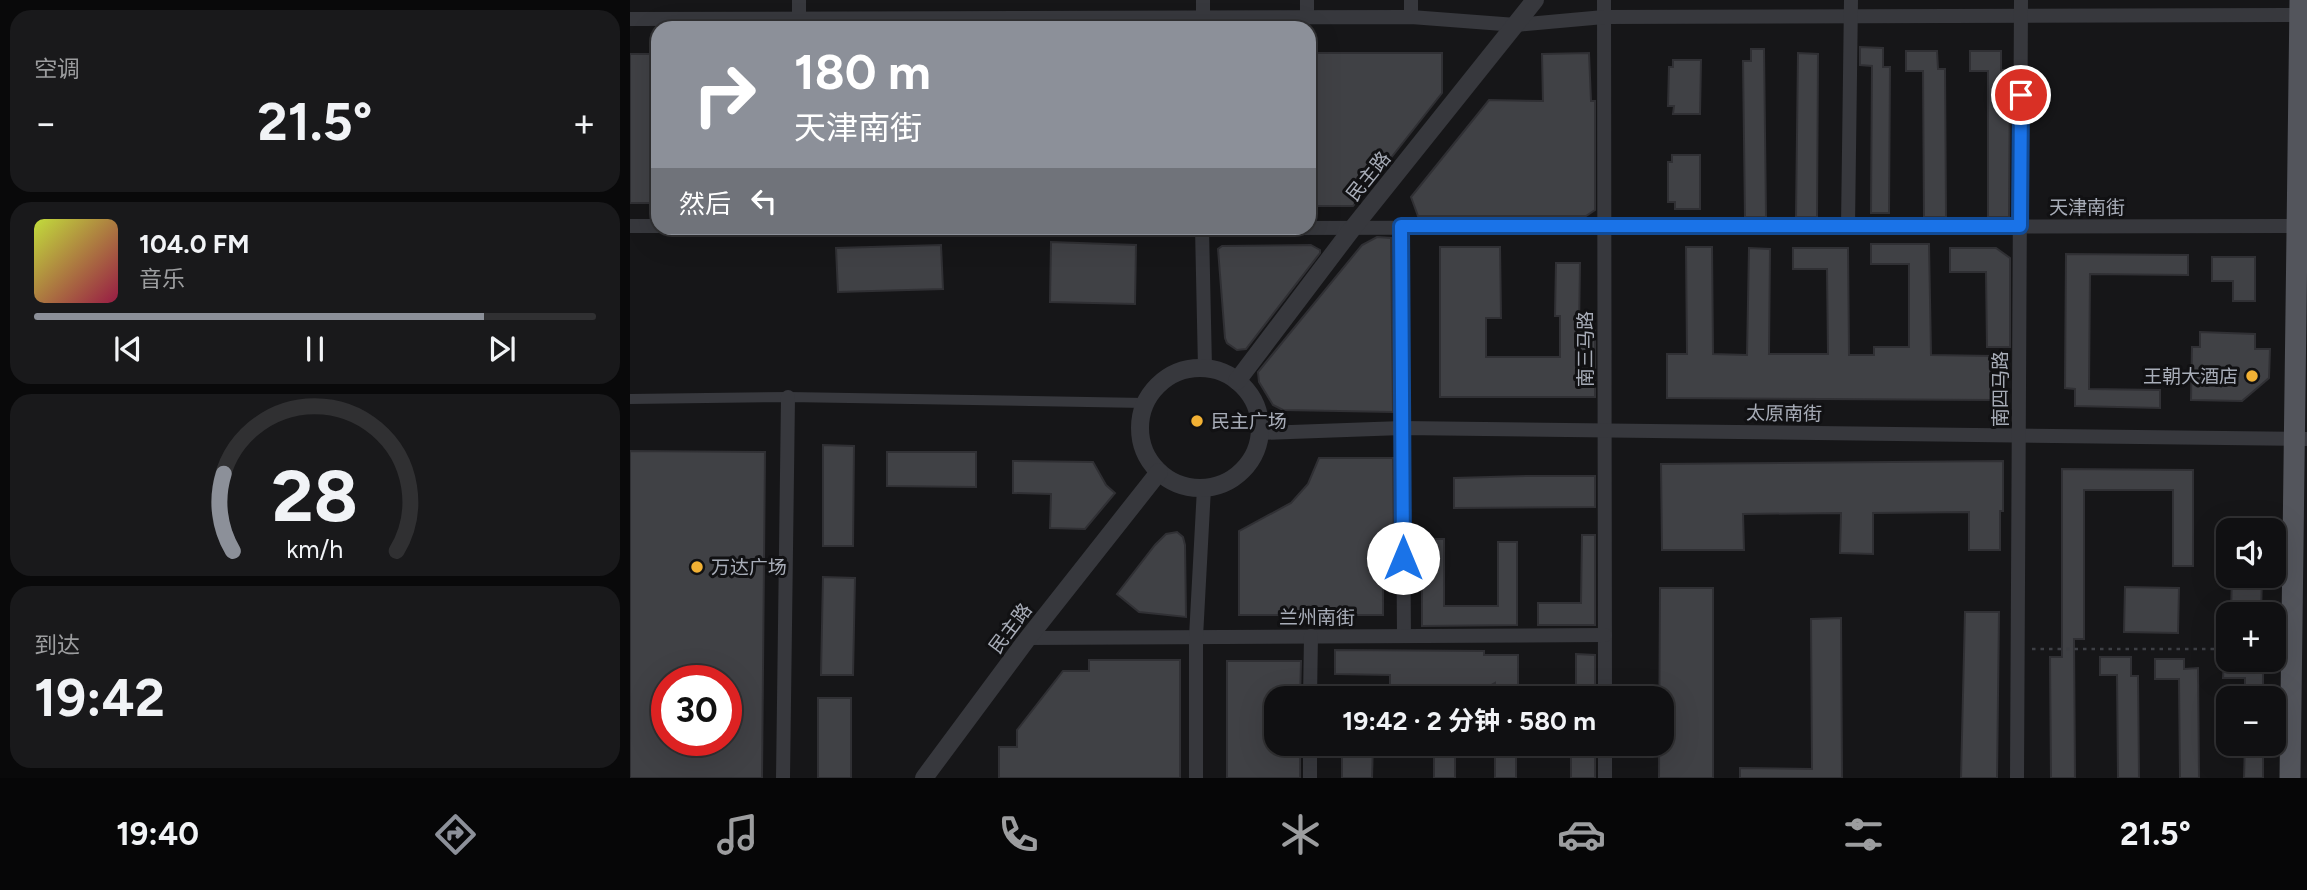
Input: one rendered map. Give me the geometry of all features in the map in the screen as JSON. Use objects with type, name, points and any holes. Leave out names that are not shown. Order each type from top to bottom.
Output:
[{"type":"main road","points":[[2290,778],[2301,438],[2297,226],[2300,8]]},
{"type":"street","points":[[799,0],[799,21]]},
{"type":"street","points":[[1203,0],[1203,21]]},
{"type":"street","points":[[1307,0],[1307,17]]},
{"type":"street","points":[[1411,0],[1411,17]]},
{"type":"street","name":"民主路","points":[[1237,381],[1352,229],[1535,0]]},
{"type":"street","name":"南三马路","points":[[1604,0],[1605,686]]},
{"type":"street","points":[[1848,226],[1851,0]]},
{"type":"street","name":"南四马路","points":[[2017,778],[2021,0]]},
{"type":"street","points":[[1238,21],[1307,17],[1411,17],[1516,25],[1604,17],[2021,16],[2300,8]]},
{"type":"street","points":[[630,19],[714,21]]},
{"type":"street","points":[[630,226],[651,226]]},
{"type":"street","points":[[1401,226],[1404,636]]},
{"type":"street","name":"天津南街","points":[[1316,228],[1401,226],[2297,226]]},
{"type":"street","points":[[1202,235],[1205,368]]},
{"type":"street","points":[[1205,368],[1222,372],[1237,381],[1250,395],[1258,414],[1260,433],[1256,450],[1248,465],[1236,477],[1204,488],[1188,487],[1159,472],[1148,457],[1141,440],[1140,421],[1145,403],[1155,388],[1170,376],[1187,369],[1205,368]]},
{"type":"street","points":[[630,399],[788,397],[1145,403]]},
{"type":"street","points":[[783,778],[788,397]]},
{"type":"street","name":"太原南街","points":[[1260,433],[1402,428],[2301,438]]},
{"type":"street","name":"民主路","points":[[924,778],[1028,638],[1159,472]]},
{"type":"street","points":[[1196,778],[1196,637],[1204,488]]},
{"type":"street","name":"兰州南街","points":[[1028,638],[1605,635]]},
{"type":"street","points":[[1310,686],[1311,636]]},
{"type":"street","points":[[1310,756],[1310,778]]},
{"type":"street","points":[[1605,756],[1605,778]]},
{"type":"path","points":[[2018,649],[2216,649]]},
{"type":"building","points":[[1860,47],[1883,48],[1883,67],[1890,67],[1889,213],[1871,213],[1872,66],[1860,65]]},
{"type":"building","points":[[1751,49],[1764,49],[1766,217],[1745,217],[1743,61],[1751,61]]},
{"type":"building","points":[[1906,51],[1937,51],[1938,69],[1945,69],[1946,217],[1924,217],[1923,71],[1906,71]]},
{"type":"building","points":[[1970,51],[2001,51],[2001,70],[2010,70],[2009,217],[1988,217],[1988,71],[1970,71]]},
{"type":"building","points":[[1316,53],[1442,53],[1442,93],[1353,206],[1316,206]]},
{"type":"building","points":[[1589,53],[1591,101],[1595,101],[1595,210],[1586,216],[1418,216],[1411,197],[1489,100],[1543,101],[1542,54]]},
{"type":"building","points":[[1798,53],[1818,54],[1817,217],[1796,217]]},
{"type":"building","points":[[630,54],[651,54],[651,203],[630,203]]},
{"type":"building","points":[[1673,60],[1701,60],[1700,114],[1673,114],[1674,106],[1668,106],[1669,67],[1673,67]]},
{"type":"building","points":[[1672,155],[1700,155],[1700,209],[1675,209],[1675,202],[1668,202],[1668,162],[1672,162]]},
{"type":"building","points":[[1377,237],[1391,238],[1393,412],[1283,410],[1273,405],[1259,382],[1258,372],[1362,245]]},
{"type":"building","points":[[1051,242],[1136,245],[1135,304],[1050,302]]},
{"type":"building","points":[[1871,244],[1929,244],[1931,355],[1993,356],[1993,400],[1667,398],[1667,354],[1687,354],[1686,247],[1712,247],[1713,354],[1747,355],[1749,248],[1770,249],[1769,354],[1828,354],[1827,269],[1793,269],[1793,248],[1848,248],[1849,355],[1874,355],[1874,347],[1909,347],[1909,264],[1871,264]]},
{"type":"building","points":[[941,245],[943,289],[838,292],[836,248]]},
{"type":"building","points":[[1311,245],[1320,250],[1320,253],[1246,349],[1237,350],[1227,343],[1218,249],[1222,246]]},
{"type":"building","points":[[1440,247],[1500,247],[1501,318],[1486,318],[1486,357],[1560,357],[1560,316],[1555,316],[1556,263],[1580,263],[1579,330],[1595,330],[1595,397],[1440,397]]},
{"type":"building","points":[[1950,248],[1996,248],[2010,258],[2010,347],[1987,347],[1986,272],[1950,272]]},
{"type":"building","points":[[2066,254],[2188,255],[2188,275],[2090,274],[2089,389],[2160,390],[2160,408],[2075,406],[2075,389],[2065,388]]},
{"type":"building","points":[[2212,257],[2255,257],[2255,301],[2233,301],[2233,281],[2212,281]]},
{"type":"building","points":[[2200,332],[2255,334],[2255,349],[2270,349],[2269,378],[2242,401],[2191,400],[2192,347],[2200,347]]},
{"type":"building","points":[[823,445],[854,446],[853,546],[823,546]]},
{"type":"building","name":"万达广场","points":[[630,451],[765,452],[762,778],[630,778]]},
{"type":"building","points":[[887,452],[976,452],[976,487],[887,486]]},
{"type":"building","points":[[1319,458],[1393,458],[1394,548],[1383,548],[1383,615],[1239,615],[1239,531],[1291,503],[1308,484]]},
{"type":"building","points":[[1013,461],[1093,462],[1106,485],[1115,493],[1085,529],[1050,528],[1051,494],[1013,493]]},
{"type":"building","points":[[2003,461],[2000,550],[1969,550],[1969,512],[1873,513],[1873,554],[1840,553],[1841,513],[1743,514],[1744,550],[1662,550],[1661,464]]},
{"type":"building","points":[[2062,469],[2193,470],[2193,566],[2173,566],[2173,490],[2084,490],[2084,639],[2074,639],[2075,778],[2051,778],[2050,657],[2062,657]]},
{"type":"building","points":[[1595,476],[1595,507],[1454,508],[1454,478]]},
{"type":"building","points":[[1177,532],[1183,537],[1185,545],[1186,617],[1139,612],[1117,594],[1155,545],[1166,534]]},
{"type":"building","points":[[1582,535],[1595,535],[1595,625],[1538,625],[1538,603],[1581,603]]},
{"type":"building","points":[[1422,539],[1444,539],[1444,606],[1498,606],[1498,542],[1517,542],[1517,625],[1422,626]]},
{"type":"building","points":[[823,577],[855,578],[853,675],[821,675]]},
{"type":"building","points":[[2125,587],[2179,588],[2178,633],[2124,632]]},
{"type":"building","points":[[1660,588],[1713,588],[1713,778],[1659,778],[1659,756],[1674,756],[1674,686],[1659,686]]},
{"type":"building","points":[[2232,588],[2262,588],[2261,602],[2231,602]]},
{"type":"building","points":[[1965,612],[1999,612],[1997,778],[1961,778]]},
{"type":"building","points":[[1841,618],[1842,778],[1740,778],[1740,768],[1812,769],[1811,619]]},
{"type":"building","points":[[1335,650],[1484,651],[1484,655],[1518,655],[1518,686],[1495,686],[1495,683],[1490,686],[1390,686],[1390,675],[1335,674]]},
{"type":"building","points":[[1576,654],[1595,655],[1595,686],[1576,686]]},
{"type":"building","points":[[2100,657],[2131,657],[2131,676],[2138,676],[2139,778],[2118,778],[2117,675],[2100,675]]},
{"type":"building","points":[[2155,659],[2184,659],[2184,669],[2198,668],[2199,778],[2180,778],[2179,679],[2155,679]]},
{"type":"building","points":[[1089,660],[1180,660],[1180,778],[999,778],[999,747],[1017,747],[1017,730],[1063,671],[1089,671]]},
{"type":"building","points":[[1227,661],[1301,661],[1300,686],[1264,686],[1264,756],[1300,756],[1300,778],[1227,778]]},
{"type":"building","points":[[2223,672],[2263,672],[2263,686],[2245,686],[2245,678],[2223,678]]},
{"type":"building","points":[[818,698],[851,698],[851,778],[818,778]]},
{"type":"building","points":[[1342,756],[1373,756],[1372,778],[1342,778]]},
{"type":"building","points":[[1434,756],[1455,756],[1455,778],[1434,778]]},
{"type":"building","points":[[1495,756],[1516,756],[1516,778],[1495,778]]},
{"type":"building","points":[[1571,756],[1595,756],[1595,778],[1571,778]]},
{"type":"building","points":[[2245,756],[2263,756],[2263,778],[2244,778]]},
{"type":"place","name":"王朝大酒店","points":[[2252,376]]},
{"type":"place","name":"民主广场","points":[[1197,421]]},
{"type":"place","name":"万达广场","points":[[697,567]]},
{"type":"route","points":[[1403,558],[1401,226],[2020,226],[2021,95]]}]
